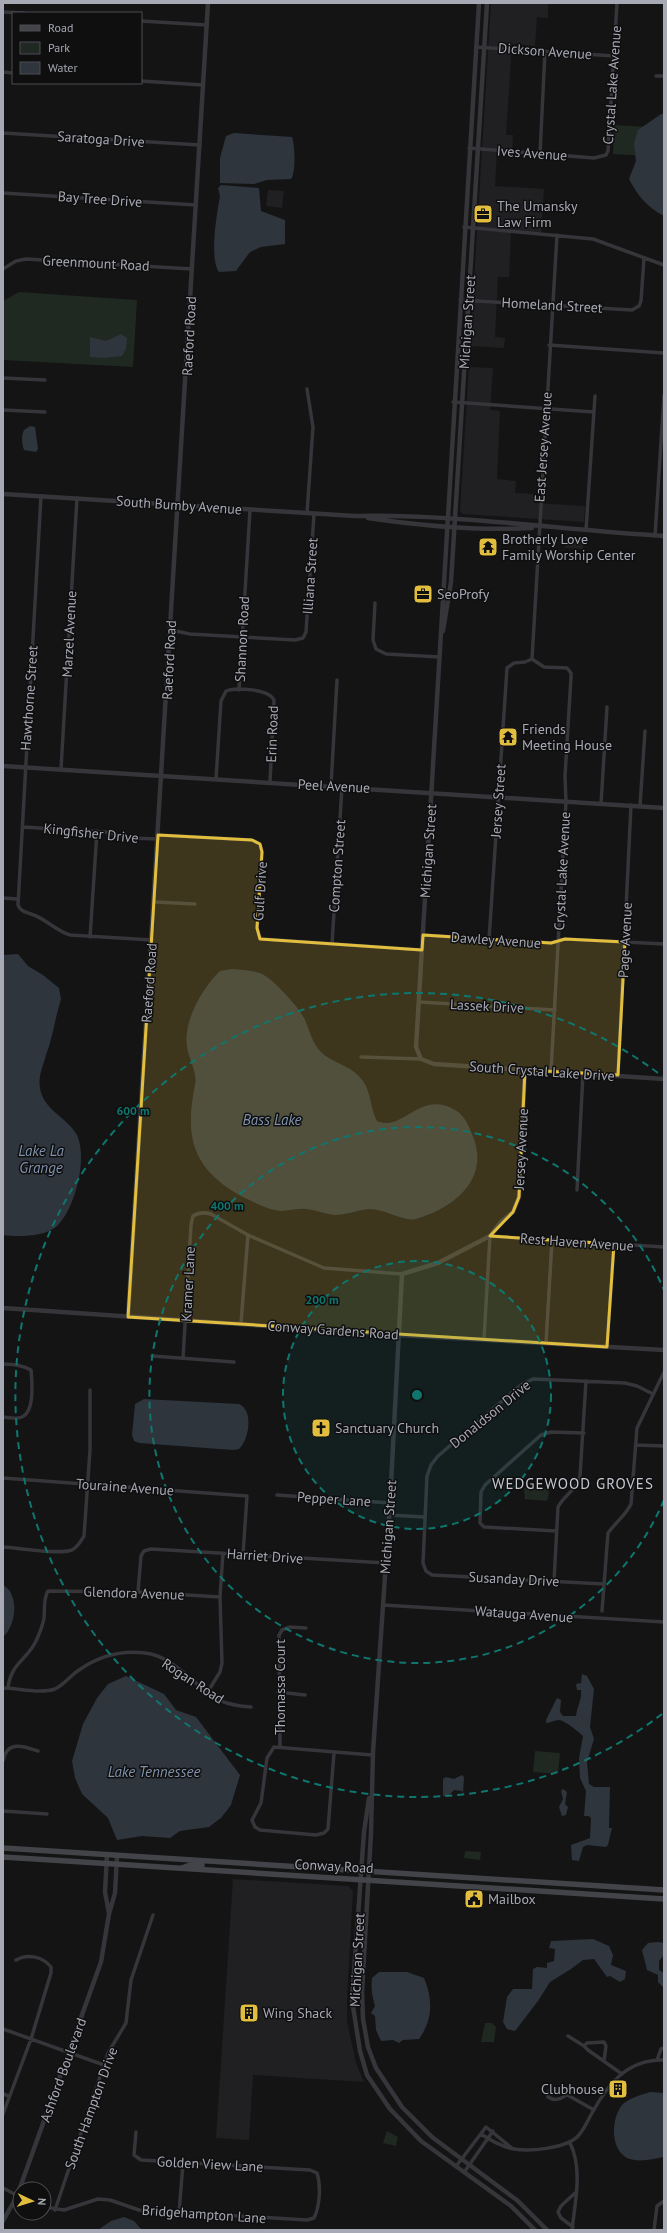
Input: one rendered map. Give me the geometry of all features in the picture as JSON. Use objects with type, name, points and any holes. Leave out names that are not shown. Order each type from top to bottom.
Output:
[{"type":"main road","name":"Conway Road","points":[[3,1848],[664,1890]]},
{"type":"main road","name":"Conway Road","points":[[3,1857],[664,1899]]},
{"type":"main road","points":[[181,1869],[190,1865],[214,1865],[220,1862]]},
{"type":"main road","points":[[616,1896],[635,1894],[644,1889]]},
{"type":"street","name":"Raeford Road","points":[[128,1317],[155,902],[208,3]]},
{"type":"street","name":"Michigan Street","points":[[421,1059],[416,1047],[441,641],[453,402],[479,3]]},
{"type":"street","name":"Michigan Street","points":[[441,641],[449,595],[455,518],[487,3]]},
{"type":"street","name":"Crystal Lake Avenue","points":[[594,158],[601,158],[608,151],[617,3]]},
{"type":"street","points":[[142,21],[207,25]]},
{"type":"street","name":"Dickson Avenue","points":[[476,47],[614,56]]},
{"type":"street","points":[[540,154],[545,51]]},
{"type":"street","points":[[656,76],[664,76]]},
{"type":"street","points":[[142,81],[203,85]]},
{"type":"street","name":"Saratoga Drive","points":[[3,132],[200,145]]},
{"type":"street","name":"Ives Avenue","points":[[469,148],[594,158]]},
{"type":"street","name":"Bay Tree Drive","points":[[3,193],[196,205]]},
{"type":"street","points":[[464,227],[593,239],[610,243],[664,265]]},
{"type":"street","name":"East Jersey Avenue","points":[[532,659],[545,409],[557,235]]},
{"type":"street","name":"Homeland Street","points":[[460,300],[552,304],[632,310],[638,306],[640,301],[644,258]]},
{"type":"street","name":"Greenmount Road","points":[[3,269],[16,261],[26,259],[192,269]]},
{"type":"street","points":[[550,345],[664,353]]},
{"type":"street","points":[[456,353],[465,353]]},
{"type":"street","points":[[3,378],[45,380]]},
{"type":"street","points":[[307,389],[312,422],[307,514]]},
{"type":"street","points":[[655,536],[664,395]]},
{"type":"street","points":[[586,530],[595,396]]},
{"type":"street","points":[[453,402],[594,412]]},
{"type":"street","points":[[3,410],[45,412]]},
{"type":"street","points":[[451,438],[460,438]]},
{"type":"street","name":"South Bumby Avenue","points":[[3,494],[307,514],[355,516],[407,515],[455,518],[501,521],[539,527],[664,536]]},
{"type":"street","name":"Hawthorne Street","points":[[18,899],[41,496]]},
{"type":"street","name":"Marzel Avenue","points":[[61,769],[77,498]]},
{"type":"street","name":"Shannon Road","points":[[216,779],[221,701],[226,691],[239,690],[250,510]]},
{"type":"street","name":"Illiana Street","points":[[242,637],[295,640],[303,638],[306,632],[314,514]]},
{"type":"street","name":"South Bumby Avenue","points":[[355,516],[406,524],[501,530],[539,527]]},
{"type":"street","points":[[375,603],[373,640],[376,649],[386,654],[440,657]]},
{"type":"street","points":[[171,630],[190,634],[242,637]]},
{"type":"street","name":"Crystal Lake Avenue","points":[[532,659],[544,667],[564,668],[569,670],[571,677],[564,776],[566,802],[551,1072]]},
{"type":"street","name":"Jersey Street","points":[[489,940],[507,668],[510,664],[532,659]]},
{"type":"street","points":[[331,786],[337,680]]},
{"type":"street","name":"Erin Road","points":[[239,690],[264,692],[269,694],[274,700],[270,782]]},
{"type":"street","points":[[601,804],[607,707]]},
{"type":"street","points":[[640,806],[645,731]]},
{"type":"street","name":"Peel Avenue","points":[[3,766],[499,796],[664,808]]},
{"type":"street","name":"Compton Street","points":[[332,944],[342,787]]},
{"type":"street","name":"Page Avenue","points":[[618,1075],[631,805]]},
{"type":"street","name":"Kingfisher Drive","points":[[23,827],[97,832],[130,838],[158,837],[252,840],[260,844]]},
{"type":"street","points":[[90,937],[97,832]]},
{"type":"street","name":"Gulf Drive","points":[[260,844],[262,852],[257,928],[260,938],[267,940],[332,944]]},
{"type":"street","points":[[3,898],[18,899],[20,909],[44,919],[63,933],[90,937],[152,940]]},
{"type":"street","points":[[155,902],[195,904]]},
{"type":"street","name":"Dawley Avenue","points":[[423,935],[551,943],[565,939],[664,944]]},
{"type":"street","points":[[332,944],[422,950]]},
{"type":"street","name":"Lassek Drive","points":[[419,1002],[555,1010]]},
{"type":"street","points":[[361,1057],[421,1059]]},
{"type":"street","name":"South Crystal Lake Drive","points":[[421,1059],[434,1064],[664,1079]]},
{"type":"street","name":"Jersey Avenue","points":[[490,1236],[501,1222],[513,1212],[519,1197],[525,1070]]},
{"type":"street","points":[[577,1190],[583,1073]]},
{"type":"street","name":"Kramer Lane","points":[[183,1358],[191,1225],[193,1216],[204,1212],[211,1214],[248,1235]]},
{"type":"street","points":[[241,1323],[248,1235],[324,1268],[402,1274],[438,1263],[490,1236]]},
{"type":"street","points":[[484,1339],[490,1236]]},
{"type":"street","name":"Rest Haven Avenue","points":[[490,1236],[664,1247]]},
{"type":"street","points":[[546,1343],[552,1240]]},
{"type":"street","points":[[607,1347],[614,1244]]},
{"type":"street","name":"Michigan Street","points":[[402,1274],[390,1503],[372,1755],[369,1880],[362,1992],[363,2019],[368,2047],[376,2068],[402,2107],[432,2137],[470,2163],[518,2201],[547,2230]]},
{"type":"street","name":"Conway Gardens Road","points":[[3,1308],[241,1323],[398,1335],[664,1350]]},
{"type":"street","points":[[152,1356],[234,1362]]},
{"type":"street","points":[[3,1364],[19,1365],[31,1370],[30,1407],[22,1417],[3,1417]]},
{"type":"street","points":[[602,1611],[608,1534],[615,1523],[628,1511],[631,1504],[637,1428],[664,1372]]},
{"type":"street","name":"Donaldson Drive","points":[[426,1571],[423,1563],[424,1517],[427,1476],[431,1465],[438,1456],[522,1384],[533,1378],[625,1383],[637,1386],[653,1394]]},
{"type":"street","points":[[554,1581],[558,1507],[561,1501],[579,1483],[584,1433],[586,1381]]},
{"type":"street","points":[[3,1547],[60,1551],[72,1550],[79,1545],[84,1536],[90,1432],[90,1390]]},
{"type":"street","points":[[556,1531],[484,1527],[480,1523],[481,1492],[485,1485],[541,1435],[551,1432],[584,1433]]},
{"type":"street","points":[[636,1445],[664,1446]]},
{"type":"street","name":"Touraine Avenue","points":[[3,1478],[247,1496],[243,1554]]},
{"type":"street","name":"Pepper Lane","points":[[277,1496],[390,1503]]},
{"type":"street","points":[[389,1515],[424,1517]]},
{"type":"street","name":"Harriet Drive","points":[[138,1592],[141,1556],[144,1551],[151,1549],[386,1563]]},
{"type":"street","points":[[206,1692],[215,1681],[222,1663],[220,1598],[223,1553]]},
{"type":"street","name":"Susanday Drive","points":[[426,1571],[432,1574],[604,1584]]},
{"type":"street","name":"Glendora Avenue","points":[[8,1688],[12,1670],[33,1648],[37,1640],[44,1620],[46,1595],[48,1591],[138,1592],[220,1598]]},
{"type":"street","name":"Watauga Avenue","points":[[383,1605],[664,1622]]},
{"type":"street","name":"Thomassa Court","points":[[280,1746],[278,1635],[282,1630],[290,1627],[306,1628]]},
{"type":"street","name":"Rogan Road","points":[[3,1688],[54,1689],[79,1670],[101,1658],[125,1651],[148,1653],[184,1672],[206,1692],[226,1704],[251,1707]]},
{"type":"street","points":[[278,1692],[305,1695]]},
{"type":"street","points":[[3,1761],[6,1751],[12,1746],[26,1747],[38,1751]]},
{"type":"street","points":[[334,1753],[328,1829],[324,1833],[316,1835],[260,1830],[255,1827],[252,1820],[261,1803],[269,1753],[274,1746],[334,1753],[372,1755]]},
{"type":"street","name":"Michigan Street","points":[[371,1780],[364,1832],[352,2000],[360,2051],[367,2075],[390,2109],[417,2137],[511,2206],[535,2230]]},
{"type":"street","points":[[3,1811],[47,1814]]},
{"type":"street","name":"Ashford Boulevard","points":[[107,1855],[105,1892],[109,1914]]},
{"type":"street","name":"Ashford Boulevard","points":[[23,2181],[101,1962],[109,1914],[115,1892],[118,1856]]},
{"type":"street","points":[[516,1889],[520,1881]]},
{"type":"street","name":"South Hampton Drive","points":[[55,2210],[108,2053],[126,2022],[131,1980],[153,1915]]},
{"type":"street","points":[[3,2114],[31,2039],[51,1973],[51,1967],[42,1958],[24,1957],[16,1960]]},
{"type":"street","points":[[3,2030],[104,2065]]},
{"type":"street","points":[[568,2036],[622,2074]]},
{"type":"street","points":[[584,2046],[587,2043],[604,2042],[606,2046],[604,2061]]},
{"type":"street","points":[[657,2060],[661,2049],[664,2048]]},
{"type":"street","points":[[481,2134],[488,2139],[514,2150],[543,2149],[570,2143],[579,2136],[605,2089],[622,2074],[632,2068],[657,2060],[664,2060]]},
{"type":"street","points":[[566,2096],[555,2100],[548,2097],[547,2094],[553,2088],[594,2110]]},
{"type":"street","points":[[3,2094],[10,2096]]},
{"type":"street","points":[[457,2165],[486,2127],[493,2131],[514,2150]]},
{"type":"street","points":[[465,2171],[493,2131]]},
{"type":"street","name":"Golden View Lane","points":[[136,2132],[134,2155],[141,2160],[310,2170]]},
{"type":"street","points":[[570,2143],[577,2161],[573,2229]]},
{"type":"street","points":[[179,2213],[183,2163]]},
{"type":"street","name":"Bridgehampton Lane","points":[[52,2209],[64,2210],[98,2199],[110,2200],[139,2210],[307,2220],[314,2218],[318,2212],[319,2180],[317,2173],[310,2170]]},
{"type":"street","points":[[3,2188],[12,2193]]},
{"type":"street","points":[[573,2229],[561,2218],[558,2212],[561,2206],[575,2193]]},
{"type":"street","points":[[654,2230],[657,2206],[664,2201]]},
{"type":"street","name":"Ashford Boulevard","points":[[3,2221],[12,2206]]},
{"type":"highlighted area","points":[[158,835],[252,840],[260,844],[262,852],[257,928],[260,939],[422,950],[423,935],[551,943],[565,939],[625,942],[618,1075],[525,1070],[519,1197],[513,1212],[490,1236],[614,1244],[607,1347],[128,1317]]},
{"type":"shaded area","points":[[491,3],[548,3],[548,18],[537,17],[535,46],[512,44],[506,135],[513,135],[512,152],[497,151],[495,186],[544,189],[541,234],[511,232],[509,277],[498,277],[495,337],[505,338],[504,348],[470,346]]},
{"type":"shaded area","points":[[268,190],[284,191],[282,208],[266,206]]},
{"type":"shaded area","points":[[469,367],[493,368],[490,410],[500,411],[497,479],[516,481],[515,493],[535,494],[534,503],[585,506],[584,522],[463,514],[460,511]]},
{"type":"shaded area","points":[[566,539],[584,540],[583,549],[565,548]]},
{"type":"shaded area","points":[[233,1879],[348,1886],[353,1891],[347,2021],[356,2063],[364,2082],[253,2075],[249,2140],[216,2138]]},
{"type":"green space","points":[[614,125],[664,128],[648,156],[613,154]]},
{"type":"green space","points":[[19,292],[137,300],[133,367],[3,360],[3,301]]},
{"type":"green space","points":[[526,1487],[547,1489],[549,1491],[548,1499],[546,1501],[525,1499],[524,1489]]},
{"type":"green space","points":[[535,1751],[560,1753],[558,1774],[533,1772]]},
{"type":"green space","points":[[465,1851],[481,1852],[480,1860],[464,1858]]},
{"type":"green space","points":[[485,2023],[492,2023],[496,2027],[494,2042],[481,2042]]},
{"type":"green space","points":[[387,2131],[398,2137],[396,2146],[383,2143]]},
{"type":"water","points":[[661,114],[664,114],[664,216],[653,209],[644,200],[629,179],[636,161],[634,143],[638,130]]},
{"type":"water","points":[[234,133],[292,137],[294,146],[294,171],[291,179],[267,180],[254,184],[220,183],[220,158],[226,136]]},
{"type":"water","points":[[221,185],[259,188],[261,211],[285,220],[285,244],[261,247],[250,252],[236,271],[219,272],[216,265],[214,246],[220,196],[218,188]]},
{"type":"water","points":[[121,334],[127,338],[126,349],[122,356],[103,358],[90,357],[90,337],[106,341]]},
{"type":"water","points":[[30,426],[35,427],[38,449],[36,452],[24,450],[22,438],[23,433],[24,430]]},
{"type":"water","name":"Lake La Grange","points":[[18,954],[28,966],[43,975],[59,988],[61,999],[41,1071],[40,1088],[42,1096],[50,1108],[73,1129],[77,1135],[81,1157],[78,1183],[69,1209],[63,1219],[56,1227],[44,1233],[23,1236],[3,1235],[3,955]]},
{"type":"water","name":"Bass Lake","points":[[232,969],[262,974],[286,994],[298,1008],[305,1020],[313,1041],[321,1052],[353,1071],[366,1085],[377,1121],[386,1123],[395,1121],[422,1107],[432,1105],[443,1105],[461,1114],[469,1127],[477,1150],[477,1164],[473,1177],[466,1188],[444,1207],[431,1214],[416,1219],[406,1219],[382,1211],[370,1209],[334,1215],[307,1209],[281,1211],[271,1209],[243,1197],[226,1187],[213,1176],[203,1164],[196,1151],[192,1137],[192,1104],[196,1080],[188,1051],[187,1036],[191,1016],[207,986],[220,971]]},
{"type":"water","points":[[144,1399],[239,1404],[244,1407],[247,1412],[248,1425],[245,1439],[239,1449],[233,1450],[139,1443],[134,1441],[132,1435],[135,1404]]},
{"type":"water","points":[[3,1585],[12,1595],[14,1610],[11,1626],[3,1637]]},
{"type":"water","points":[[582,1674],[587,1676],[594,1689],[590,1727],[594,1739],[587,1762],[589,1784],[594,1787],[610,1787],[609,1828],[612,1828],[608,1845],[606,1847],[587,1845],[583,1847],[579,1861],[572,1860],[571,1845],[590,1838],[591,1818],[589,1816],[584,1816],[586,1791],[580,1778],[579,1758],[583,1736],[564,1722],[557,1720],[546,1723],[546,1720],[557,1698],[561,1700],[560,1712],[563,1716],[576,1716],[581,1690],[577,1690],[576,1684],[581,1683]]},
{"type":"water","name":"Lake Tennessee","points":[[126,1676],[164,1694],[176,1710],[196,1717],[240,1775],[231,1805],[221,1818],[209,1827],[180,1831],[170,1838],[142,1836],[117,1840],[108,1818],[82,1794],[75,1778],[72,1761],[83,1724],[97,1698],[108,1684]]},
{"type":"water","points":[[462,1775],[464,1777],[463,1794],[462,1791],[454,1790],[448,1796],[443,1796],[443,1779],[446,1777],[454,1779]]},
{"type":"water","points":[[563,1789],[567,1792],[565,1804],[568,1807],[566,1815],[562,1816],[559,1807],[563,1799],[561,1791]]},
{"type":"water","points":[[593,1939],[609,1946],[613,1955],[611,1965],[626,1971],[625,1979],[620,1982],[610,1976],[607,1977],[594,1959],[583,1960],[550,1982],[538,2001],[515,2031],[507,2029],[503,2022],[507,1997],[513,1989],[532,1989],[533,1969],[537,1967],[547,1968],[547,1963],[554,1961],[555,1949],[549,1948],[551,1941]]},
{"type":"water","points":[[648,1943],[664,1943],[664,1955],[659,1961],[659,1970],[664,1973],[664,1988],[658,1982],[658,1975],[647,1970],[642,1950]]},
{"type":"water","points":[[379,1972],[407,1972],[424,1978],[429,1994],[430,2009],[427,2024],[419,2039],[403,2040],[399,2043],[393,2040],[381,2041],[376,2030],[375,2016],[371,2013],[375,2006],[372,1992],[372,1978]]},
{"type":"water","points":[[650,2092],[664,2093],[664,2157],[646,2160],[627,2158],[621,2154],[615,2141],[614,2126],[618,2111],[628,2100]]},
{"type":"water","points":[[124,2217],[134,2221],[142,2230],[98,2230],[111,2221]]},
{"type":"place","name":"The Umansky Law Firm","points":[[483,214]]},
{"type":"place","name":"Brotherly Love Family Worship Center","points":[[488,547]]},
{"type":"place","name":"SeoProfy","points":[[423,594]]},
{"type":"place","name":"Friends Meeting House","points":[[508,737]]},
{"type":"place","name":"Sanctuary Church","points":[[321,1428]]},
{"type":"place","name":"Mailbox","points":[[474,1899]]},
{"type":"place","name":"Wing Shack","points":[[249,2013]]},
{"type":"place","name":"Clubhouse","points":[[618,2089]]},
{"type":"district","name":"WEDGEWOOD GROVES","points":[[573,1483]]}]
